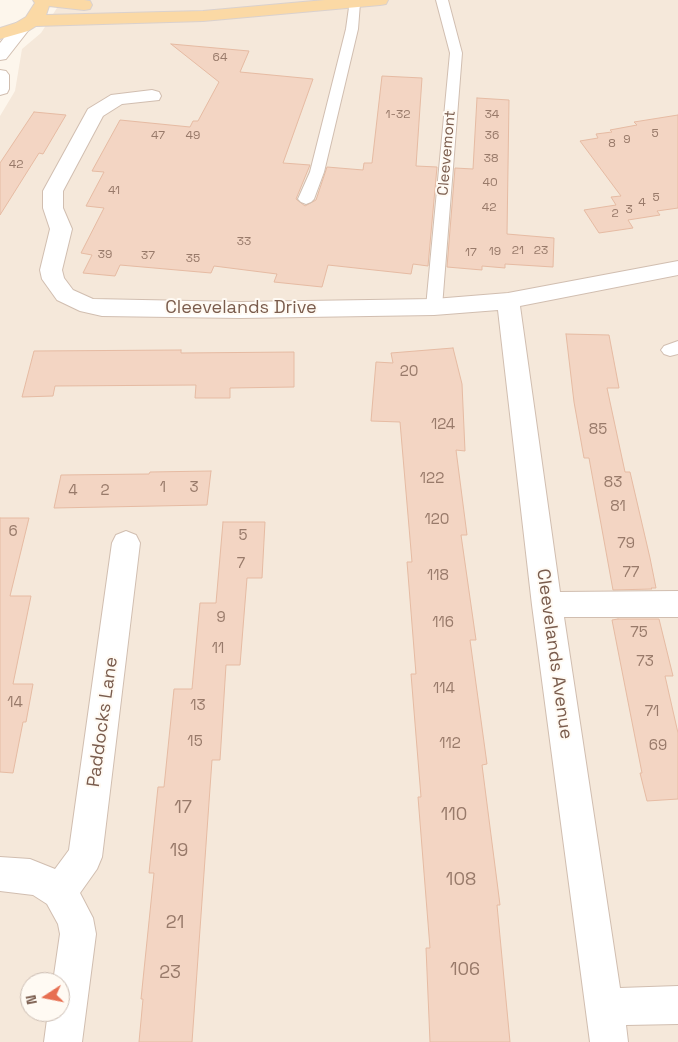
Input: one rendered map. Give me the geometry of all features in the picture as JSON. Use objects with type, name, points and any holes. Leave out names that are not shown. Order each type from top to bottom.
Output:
[{"type":"main road","points":[[27,24],[40,12],[41,0],[203,16]]},
{"type":"main road","points":[[0,34],[27,24],[203,16],[380,0]]},
{"type":"street","points":[[0,55],[27,24]]},
{"type":"street","points":[[0,75],[0,89]]},
{"type":"street","name":"Cleevelands Drive","points":[[152,96],[118,99],[101,108],[95,114],[56,182],[52,200],[61,229],[51,270],[53,279],[65,295],[88,306],[102,308],[240,310],[434,307],[508,301],[678,268]]},
{"type":"street","name":"Cleevelands Avenue","points":[[508,301],[547,605],[606,1024],[678,1005]]},
{"type":"street","name":"Paddocks Lane","points":[[59,892],[85,857],[126,543]]},
{"type":"street","points":[[547,605],[678,604]]},
{"type":"street","points":[[0,874],[30,876],[45,882],[59,892],[75,918],[78,934],[64,1042]]},
{"type":"lane","name":"Cleevemont","points":[[434,307],[456,53],[442,0]]},
{"type":"lane","points":[[306,199],[317,172],[352,29],[354,3]]},
{"type":"shaded area","points":[[62,0],[678,0],[678,1042],[0,1042],[0,116],[15,91],[22,49],[41,33]]},
{"type":"building","points":[[171,44],[249,51],[240,72],[313,79],[283,163],[310,165],[296,199],[305,206],[316,200],[327,167],[363,170],[364,163],[372,163],[382,76],[422,78],[416,166],[437,167],[428,266],[413,264],[411,274],[328,265],[322,287],[274,282],[277,274],[214,266],[211,273],[120,265],[115,276],[83,273],[92,255],[81,253],[104,208],[86,206],[104,172],[92,171],[120,120],[190,127],[193,121],[198,121],[219,82]]},
{"type":"building","points":[[477,98],[509,100],[507,234],[554,238],[553,267],[505,264],[505,268],[482,266],[482,270],[447,267],[455,168],[473,169]]},
{"type":"building","points":[[34,112],[66,115],[43,154],[39,153],[0,215],[0,163]]},
{"type":"building","points":[[678,115],[678,208],[657,211],[660,215],[628,220],[633,228],[599,233],[584,210],[616,205],[611,197],[621,196],[580,141],[598,138],[596,134],[612,132],[610,130],[637,125],[634,122]]},
{"type":"building","points":[[566,334],[609,335],[619,388],[607,388],[625,472],[630,472],[656,588],[613,590],[589,458],[584,458],[574,402]]},
{"type":"building","points":[[453,348],[462,384],[465,451],[456,450],[467,535],[461,535],[476,640],[470,640],[487,764],[482,765],[500,905],[497,905],[510,1042],[430,1042],[426,948],[430,948],[418,797],[421,797],[411,674],[416,674],[407,562],[412,562],[400,422],[371,421],[376,362],[393,363],[391,353]]},
{"type":"building","points":[[181,350],[181,353],[294,352],[294,387],[230,388],[230,398],[195,398],[196,385],[55,386],[53,396],[22,397],[34,351]]},
{"type":"building","points":[[211,471],[207,505],[54,508],[61,475]]},
{"type":"building","points":[[0,518],[29,518],[10,596],[31,596],[13,684],[33,684],[26,722],[23,722],[13,773],[0,772]]},
{"type":"building","points":[[223,522],[265,522],[262,578],[247,578],[240,665],[226,665],[220,760],[212,760],[192,1042],[139,1042],[143,999],[141,999],[154,873],[149,873],[158,787],[164,787],[174,689],[192,689],[200,603],[216,603]]},
{"type":"building","points":[[659,619],[673,676],[665,676],[678,733],[678,799],[647,801],[640,773],[642,773],[612,620]]}]
